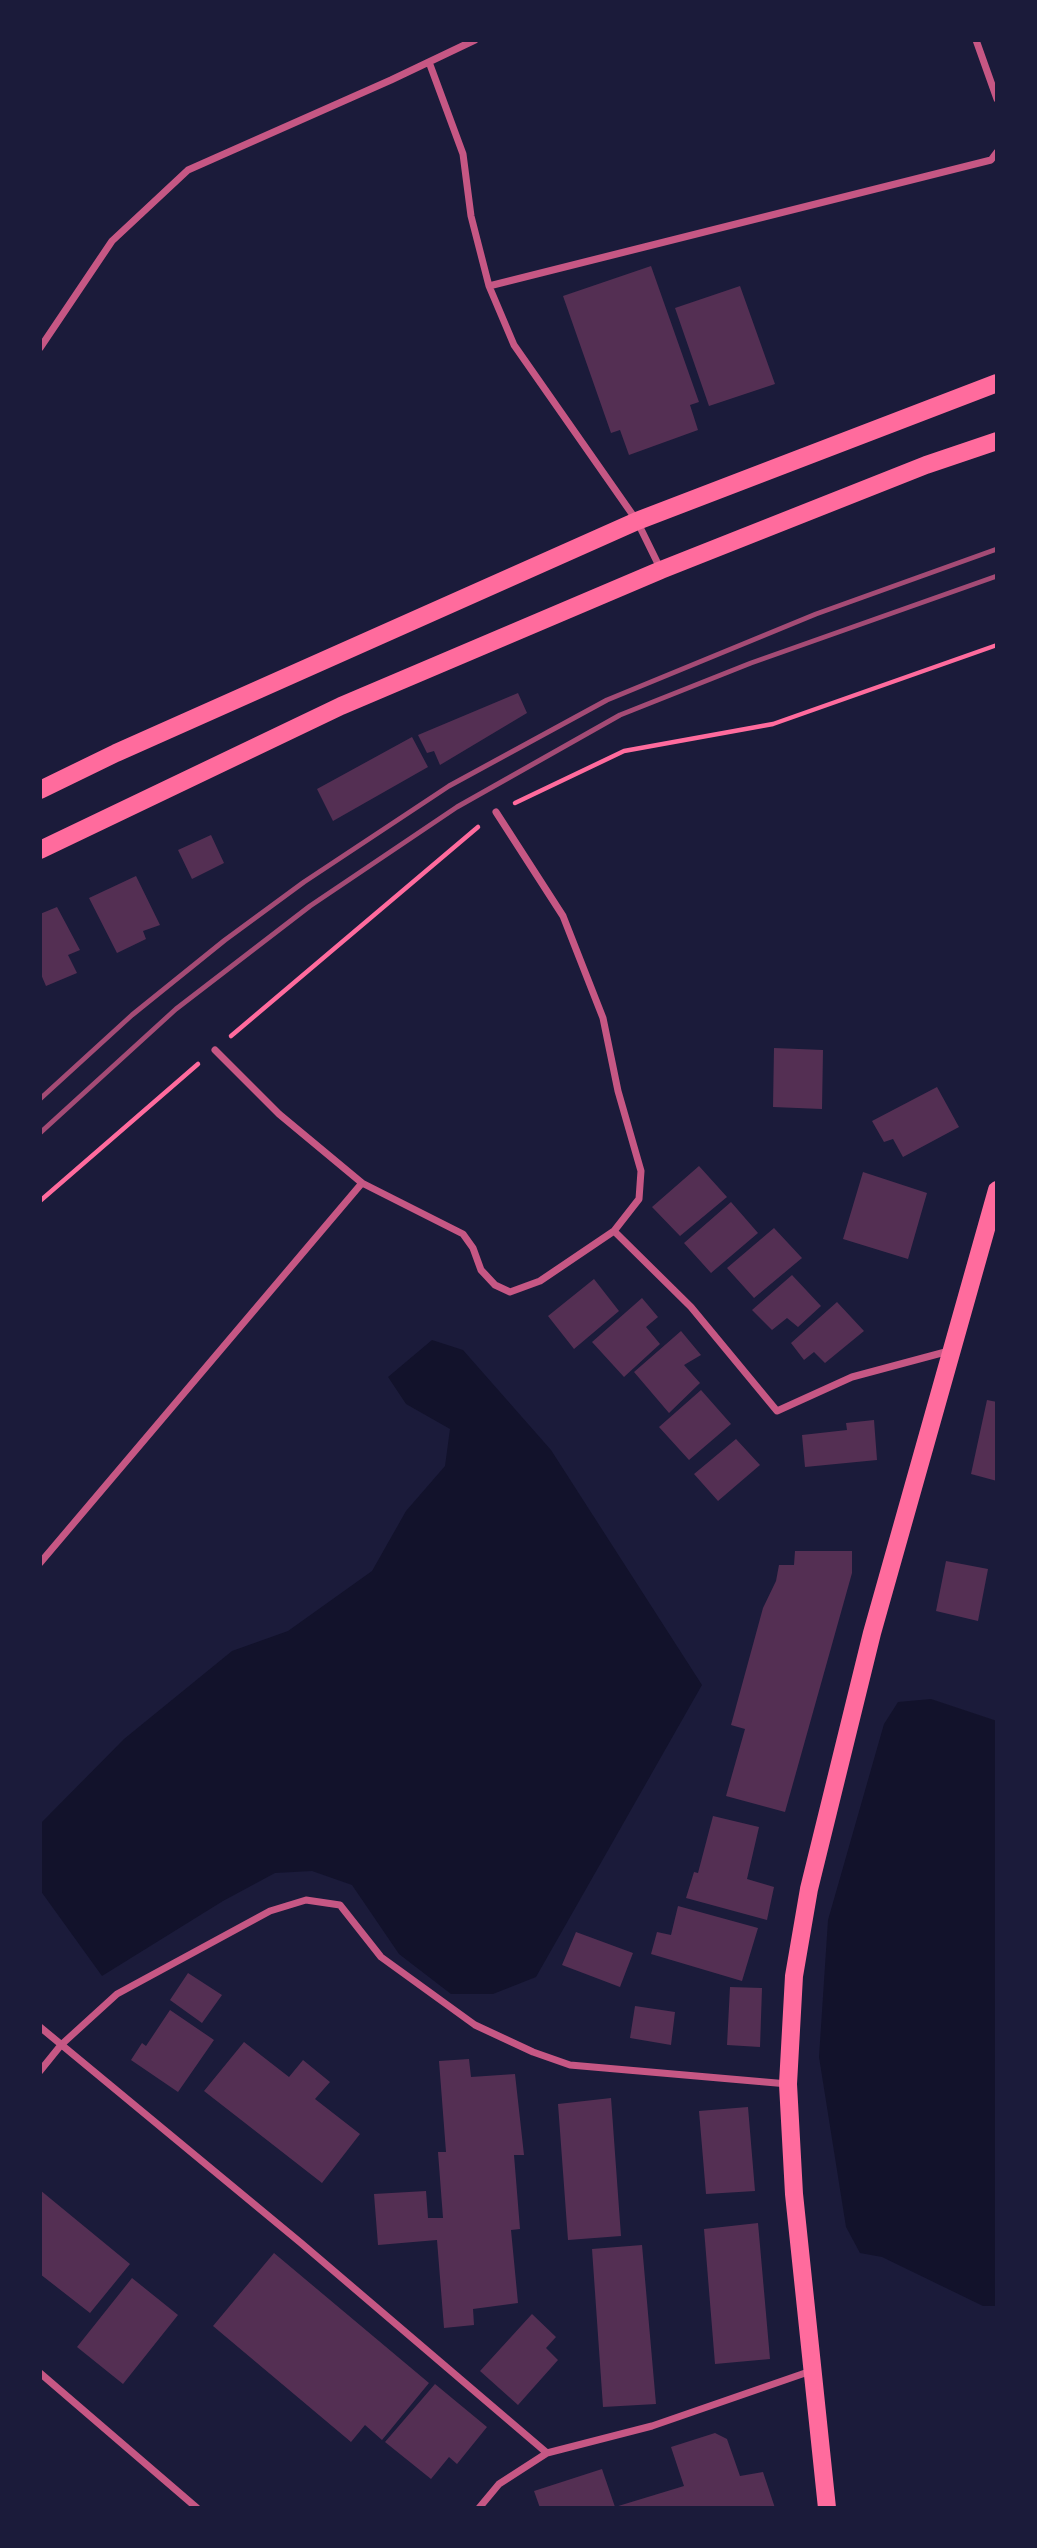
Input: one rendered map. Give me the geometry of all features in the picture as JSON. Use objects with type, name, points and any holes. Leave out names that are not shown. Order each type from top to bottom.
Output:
[{"type":"main road","points":[[40,790],[637,520],[997,383]]},
{"type":"main road","points":[[40,850],[341,706],[661,570],[926,466],[997,441]]},
{"type":"main road","points":[[827,2508],[794,2194],[789,2084],[794,1976],[809,1889],[872,1633],[997,1190]]},
{"type":"street","points":[[40,348],[112,241],[188,170],[475,40]]},
{"type":"street","points":[[976,40],[997,99]]},
{"type":"street","points":[[429,61],[463,153],[471,216],[489,286],[514,345],[637,520],[661,570]]},
{"type":"street","points":[[489,286],[991,160],[997,152]]},
{"type":"street","points":[[215,1050],[279,1114],[362,1183],[463,1234],[473,1248],[481,1270],[495,1284],[510,1292],[540,1281],[614,1231],[639,1199],[641,1171],[618,1091],[603,1018],[563,916],[496,812]]},
{"type":"street","points":[[40,1563],[362,1183]]},
{"type":"street","points":[[614,1231],[691,1307],[777,1411],[852,1377],[952,1350]]},
{"type":"street","points":[[40,2071],[61,2045],[117,1994],[270,1911],[306,1900],[340,1905],[381,1957],[475,2025],[533,2052],[570,2065],[789,2084]]},
{"type":"street","points":[[40,2028],[301,2243],[547,2453]]},
{"type":"street","points":[[479,2508],[499,2484],[547,2453],[652,2426],[811,2370]]},
{"type":"street","points":[[40,2373],[197,2508]]},
{"type":"path","points":[[40,1201],[496,812],[624,751],[773,724],[997,645]]},
{"type":"shaded area","points":[[432,1340],[463,1350],[551,1450],[702,1685],[536,1977],[493,1994],[451,1994],[399,1954],[352,1885],[312,1871],[275,1873],[223,1901],[102,1976],[40,1890],[40,1824],[124,1739],[232,1651],[288,1631],[372,1571],[406,1511],[445,1466],[450,1429],[406,1404],[388,1377]]},
{"type":"shaded area","points":[[931,1699],[997,1721],[997,2306],[983,2306],[882,2257],[860,2253],[846,2227],[819,2057],[828,1920],[884,1724],[898,1702]]},
{"type":"building","points":[[651,266],[699,402],[690,405],[698,430],[629,455],[620,430],[611,433],[563,296]]},
{"type":"building","points":[[740,286],[775,384],[709,406],[675,308]]},
{"type":"building","points":[[518,693],[527,713],[440,765],[434,751],[427,753],[418,735]]},
{"type":"building","points":[[412,737],[428,767],[333,821],[317,789]]},
{"type":"building","points":[[211,835],[224,863],[192,879],[178,850]]},
{"type":"building","points":[[136,876],[160,925],[143,931],[146,939],[117,953],[89,898]]},
{"type":"building","points":[[57,907],[80,950],[68,955],[77,973],[46,986],[40,972],[40,914]]},
{"type":"building","points":[[774,1048],[823,1050],[822,1109],[773,1107]]},
{"type":"building","points":[[937,1087],[959,1127],[903,1157],[893,1139],[884,1142],[872,1121]]},
{"type":"building","points":[[699,1166],[727,1197],[680,1236],[652,1207]]},
{"type":"building","points":[[863,1172],[927,1193],[908,1259],[843,1239]]},
{"type":"building","points":[[731,1202],[758,1233],[711,1273],[684,1243]]},
{"type":"building","points":[[774,1228],[802,1258],[754,1298],[727,1268]]},
{"type":"building","points":[[792,1275],[821,1306],[798,1327],[787,1318],[772,1330],[752,1310]]},
{"type":"building","points":[[594,1279],[619,1311],[574,1349],[548,1316]]},
{"type":"building","points":[[642,1298],[658,1317],[646,1327],[660,1344],[624,1377],[592,1342]]},
{"type":"building","points":[[837,1302],[864,1331],[825,1363],[814,1352],[804,1360],[791,1343]]},
{"type":"building","points":[[681,1331],[701,1355],[684,1365],[700,1383],[669,1413],[634,1372]]},
{"type":"building","points":[[701,1390],[731,1424],[689,1460],[659,1427]]},
{"type":"building","points":[[987,1400],[997,1402],[997,1481],[971,1474]]},
{"type":"building","points":[[874,1420],[877,1460],[805,1467],[802,1435],[847,1430],[846,1423]]},
{"type":"building","points":[[736,1439],[760,1465],[718,1501],[694,1474]]},
{"type":"building","points":[[795,1551],[852,1551],[852,1573],[785,1812],[726,1796],[745,1729],[731,1725],[763,1608],[776,1581],[779,1565],[794,1565]]},
{"type":"building","points":[[946,1561],[988,1569],[978,1621],[936,1611]]},
{"type":"building","points":[[713,1816],[759,1827],[747,1879],[774,1887],[767,1920],[686,1898],[694,1872],[698,1873]]},
{"type":"building","points":[[678,1906],[758,1928],[742,1981],[651,1954],[657,1932],[671,1935]]},
{"type":"building","points":[[576,1932],[633,1953],[620,1987],[562,1965]]},
{"type":"building","points":[[188,1973],[222,1995],[202,2023],[170,2000]]},
{"type":"building","points":[[730,1987],[762,1988],[760,2047],[727,2045]]},
{"type":"building","points":[[635,2006],[675,2012],[671,2045],[630,2038]]},
{"type":"building","points":[[170,2010],[214,2040],[178,2092],[131,2060],[142,2043],[146,2046]]},
{"type":"building","points":[[244,2042],[289,2077],[303,2060],[330,2082],[315,2099],[360,2134],[322,2183],[204,2091]]},
{"type":"building","points":[[469,2059],[471,2077],[515,2074],[524,2155],[514,2155],[520,2229],[511,2230],[518,2303],[473,2309],[474,2325],[444,2328],[437,2240],[378,2245],[374,2194],[426,2191],[428,2218],[443,2218],[438,2152],[446,2152],[439,2061]]},
{"type":"building","points":[[611,2098],[621,2236],[568,2240],[558,2104]]},
{"type":"building","points":[[748,2107],[755,2191],[706,2194],[699,2111]]},
{"type":"building","points":[[40,2190],[130,2264],[90,2313],[40,2274]]},
{"type":"building","points":[[758,2223],[770,2359],[715,2364],[704,2229]]},
{"type":"building","points":[[642,2245],[656,2404],[603,2407],[592,2249]]},
{"type":"building","points":[[274,2253],[429,2383],[382,2440],[365,2425],[351,2442],[213,2326]]},
{"type":"building","points":[[132,2278],[178,2315],[123,2384],[77,2347]]},
{"type":"building","points":[[532,2314],[556,2337],[546,2348],[558,2360],[518,2405],[480,2371]]},
{"type":"building","points":[[435,2384],[487,2427],[457,2464],[449,2457],[431,2479],[385,2442]]},
{"type":"building","points":[[715,2433],[727,2439],[740,2476],[763,2472],[775,2508],[540,2508],[534,2491],[602,2469],[615,2507],[684,2486],[671,2447]]},
{"type":"railway","points":[[40,1099],[132,1015],[225,940],[304,882],[449,786],[607,700],[816,614],[997,549]]},
{"type":"railway","points":[[40,1133],[176,1009],[310,906],[457,807],[620,715],[751,663],[997,576]]}]
